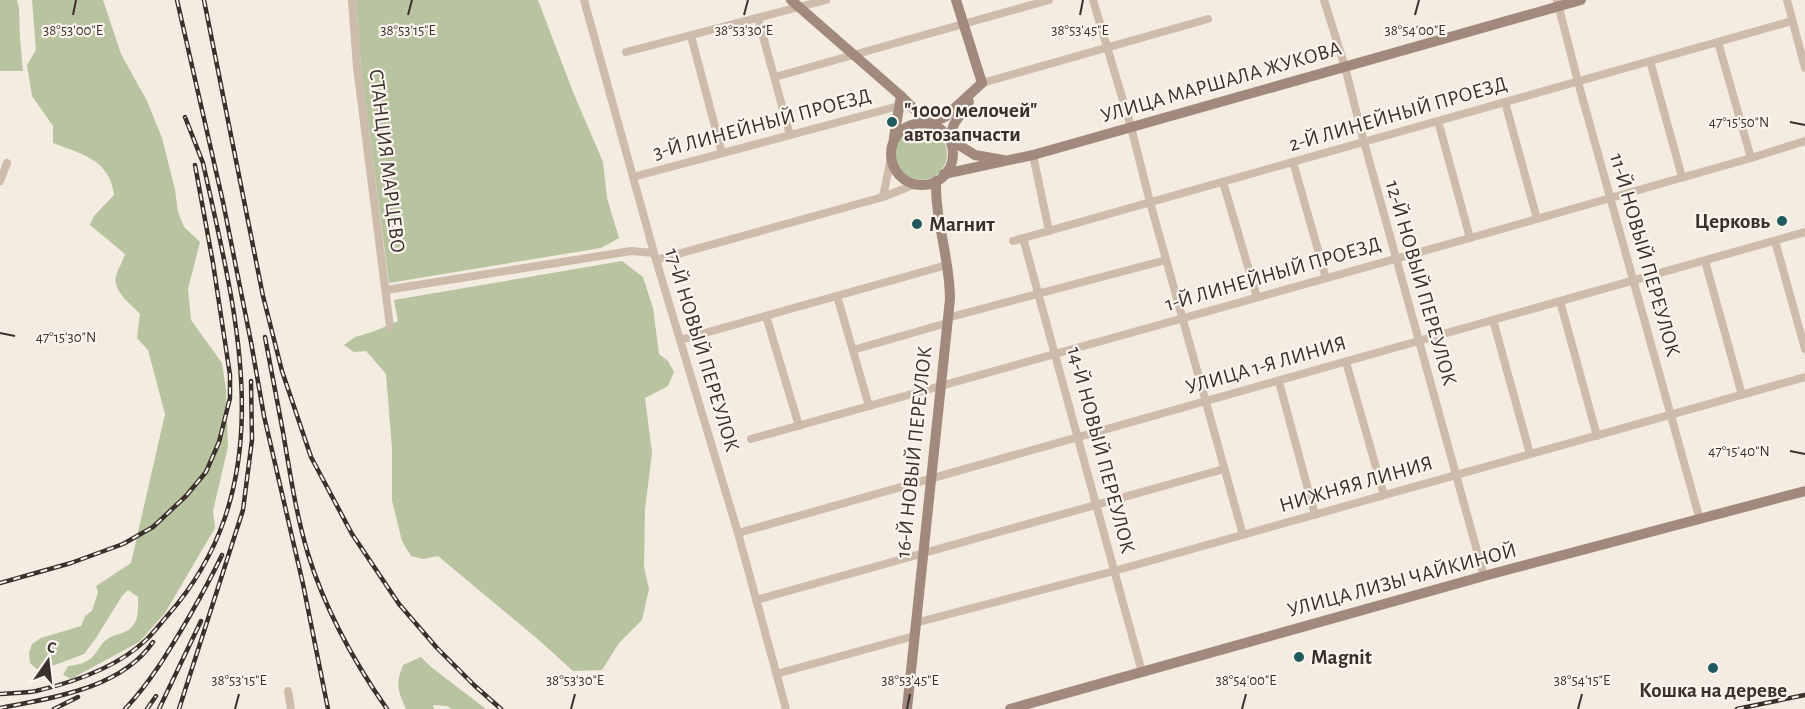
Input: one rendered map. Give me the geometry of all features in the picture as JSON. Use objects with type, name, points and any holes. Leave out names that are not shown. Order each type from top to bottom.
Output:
[{"type":"main road","points":[[956,0],[982,83]]},
{"type":"main road","name":"УЛИЦА МАРШАЛА ЖУКОВА","points":[[940,178],[1131,128],[1558,3],[1581,0]]},
{"type":"main road","points":[[796,4],[901,96],[929,124]]},
{"type":"main road","points":[[929,124],[945,117],[982,83]]},
{"type":"main road","points":[[949,139],[954,124],[982,83]]},
{"type":"main road","points":[[894,140],[908,126],[918,123],[938,128],[949,139],[952,149],[950,167],[940,178],[928,184],[917,184],[900,176],[891,157],[901,96]]},
{"type":"main road","name":"УЛИЦА МАРШАЛА ЖУКОВА","points":[[949,139],[975,155],[1009,161]]},
{"type":"main road","name":"16-Й НОВЫЙ ПЕРЕУЛОК","points":[[907,709],[942,385],[950,280],[936,200],[940,178]]},
{"type":"main road","points":[[917,184],[936,200]]},
{"type":"main road","name":"УЛИЦА ЛИЗЫ ЧАЙКИНОЙ","points":[[1010,709],[1484,576],[1805,491]]},
{"type":"street","name":"СТАНЦИЯ МАРЦЕВО","points":[[351,0],[357,67],[390,327]]},
{"type":"street","name":"17-Й НОВЫЙ ПЕРЕУЛОК","points":[[584,0],[655,256],[738,533],[786,709]]},
{"type":"street","points":[[626,52],[759,18],[796,4],[826,0]]},
{"type":"street","points":[[775,77],[1050,0]]},
{"type":"street","points":[[1093,0],[1131,128],[1243,535]]},
{"type":"street","name":"12-Й НОВЫЙ ПЕРЕУЛОК","points":[[1324,0],[1345,67],[1484,576]]},
{"type":"street","points":[[1787,0],[1805,68]]},
{"type":"street","name":"11-Й НОВЫЙ ПЕРЕУЛОК","points":[[1558,3],[1700,520]]},
{"type":"street","points":[[759,18],[790,135]]},
{"type":"street","points":[[982,83],[1208,19]]},
{"type":"street","name":"2-Й ЛИНЕЙНЫЙ ПРОЕЗД","points":[[1013,241],[1792,21]]},
{"type":"street","points":[[691,36],[722,153]]},
{"type":"street","points":[[1718,42],[1751,158]]},
{"type":"street","points":[[1650,61],[1682,177]]},
{"type":"street","points":[[1505,102],[1537,219]]},
{"type":"street","name":"3-Й ЛИНЕЙНЫЙ ПРОЕЗД","points":[[633,177],[896,107],[898,111]]},
{"type":"street","points":[[1438,121],[1470,238]]},
{"type":"street","name":"1-Й ЛИНЕЙНЫЙ ПРОЕЗД","points":[[751,439],[1470,238],[1805,141]]},
{"type":"street","points":[[1033,155],[1049,231]]},
{"type":"street","points":[[883,197],[891,157]]},
{"type":"street","points":[[1293,162],[1326,278]]},
{"type":"street","points":[[0,181],[8,163]]},
{"type":"street","points":[[1223,182],[1257,297]]},
{"type":"street","points":[[386,290],[631,251],[655,256],[883,197],[917,184]]},
{"type":"street","name":"УЛИЦА 1-Я ЛИНИЯ","points":[[738,533],[1805,232]]},
{"type":"street","name":"14-Й НОВЫЙ ПЕРЕУЛОК","points":[[1023,238],[1142,672]]},
{"type":"street","points":[[1774,241],[1805,349]]},
{"type":"street","points":[[853,350],[1038,294],[1166,260]]},
{"type":"street","points":[[1705,261],[1742,395]]},
{"type":"street","points":[[680,340],[947,265]]},
{"type":"street","points":[[837,296],[868,406]]},
{"type":"street","points":[[1560,301],[1597,436]]},
{"type":"street","points":[[766,316],[799,426]]},
{"type":"street","points":[[1493,320],[1530,454]]},
{"type":"street","points":[[1346,362],[1384,495]]},
{"type":"street","name":"НИЖНЯЯ ЛИНИЯ","points":[[915,623],[1114,571],[1805,377]]},
{"type":"street","points":[[1279,382],[1315,514]]},
{"type":"street","points":[[756,600],[1224,469]]},
{"type":"street","points":[[776,674],[914,636]]},
{"type":"street","points":[[288,691],[291,709]]},
{"type":"green space","points":[[0,0],[17,0],[23,71],[0,71]]},
{"type":"green space","points":[[32,0],[103,0],[121,54],[147,101],[162,138],[178,212],[184,227],[200,242],[188,289],[191,320],[222,363],[226,389],[228,447],[213,511],[215,528],[165,613],[139,642],[71,679],[63,675],[68,666],[88,661],[106,640],[132,627],[136,621],[138,597],[128,590],[122,596],[84,654],[47,668],[37,669],[30,663],[29,653],[32,644],[41,638],[81,626],[85,616],[92,611],[98,592],[96,586],[131,563],[165,414],[148,350],[137,338],[140,314],[117,288],[116,275],[125,254],[90,225],[94,216],[114,195],[111,183],[101,166],[93,160],[53,143],[53,126],[32,96],[27,65],[36,50]]},
{"type":"green space","points":[[356,0],[538,0],[603,162],[607,198],[619,238],[601,248],[389,283],[361,69]]},
{"type":"green space","points":[[916,128],[926,128],[940,135],[947,154],[940,173],[926,180],[916,180],[906,176],[899,169],[895,159],[895,149],[899,139],[906,132]]},
{"type":"green space","points":[[622,261],[643,277],[653,308],[659,354],[668,361],[674,372],[668,386],[645,398],[652,453],[645,509],[644,567],[649,589],[642,620],[619,643],[602,670],[573,671],[438,556],[423,559],[411,556],[402,541],[392,500],[392,449],[386,374],[366,351],[354,352],[344,345],[355,337],[398,321],[394,300]]},
{"type":"green space","points":[[421,657],[486,709],[451,709],[447,706],[433,705],[434,709],[406,709],[398,688],[399,678],[403,665]]},
{"type":"railway","points":[[177,0],[223,202],[264,416],[303,584],[328,709]]},
{"type":"railway","points":[[204,0],[263,296],[282,371],[311,457],[352,534],[399,604],[437,648],[501,709]]},
{"type":"railway","points":[[0,694],[36,691],[66,683],[95,672],[136,649],[168,615],[203,566],[226,514],[238,461],[242,406],[239,350],[231,293],[203,163],[185,117]]},
{"type":"railway","points":[[0,583],[71,563],[123,544],[153,527],[186,496],[206,472],[219,442],[230,398],[230,375],[195,165]]},
{"type":"railway","points":[[265,337],[300,524],[308,554],[332,615],[363,673],[387,709]]},
{"type":"railway","points":[[179,709],[243,510],[252,440],[251,381]]},
{"type":"railway","points":[[125,709],[143,688],[167,653],[222,555]]},
{"type":"railway","points":[[159,709],[201,621]]},
{"type":"railway","points":[[0,708],[62,695],[104,681],[123,671],[153,642]]},
{"type":"railway","points":[[1737,709],[1805,695]]},
{"type":"railway","points":[[147,709],[156,696]]},
{"type":"railway","points":[[54,709],[78,697]]},
{"type":"place","name":"\"1000 мелочей\" автозапчасти","points":[[892,122]]},
{"type":"place","name":"Церковь","points":[[1782,221]]},
{"type":"place","name":"Магнит","points":[[917,224]]},
{"type":"place","name":"Magnit","points":[[1299,657]]},
{"type":"place","name":"Кошка на дереве","points":[[1713,668]]}]
